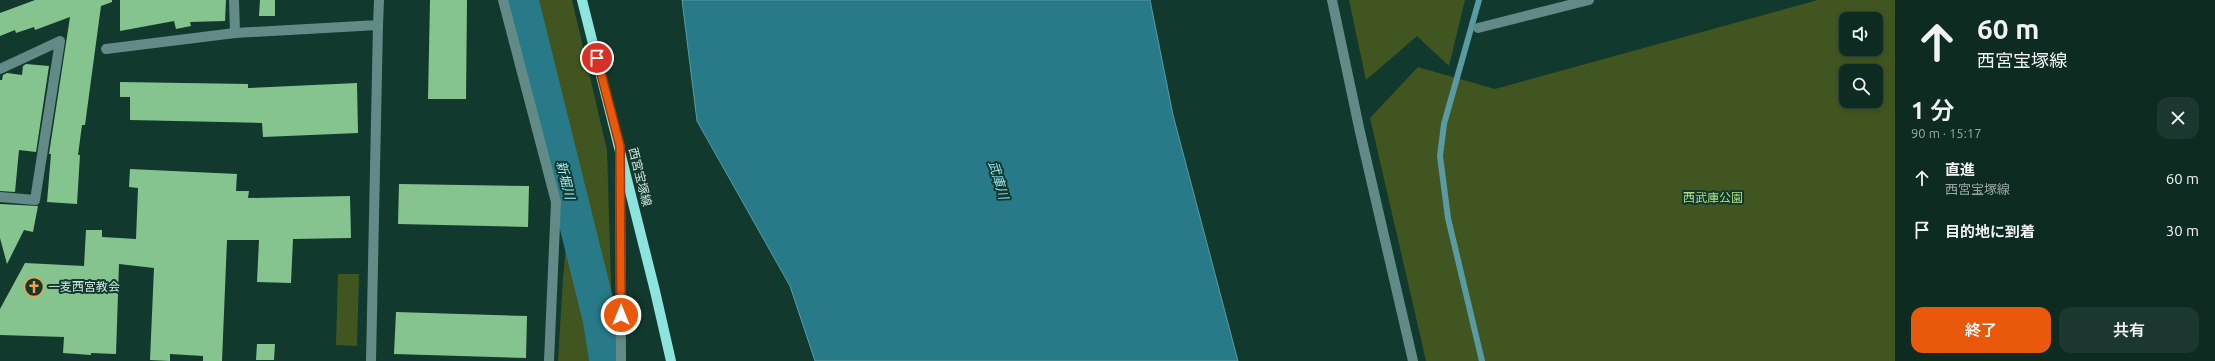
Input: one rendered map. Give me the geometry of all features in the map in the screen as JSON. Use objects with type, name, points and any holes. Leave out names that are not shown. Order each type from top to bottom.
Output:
[{"type":"main road","name":"西宮宝塚線","points":[[582,0],[620,146],[671,361]]},
{"type":"street","points":[[234,0],[235,33]]},
{"type":"street","points":[[371,361],[378,25],[380,0]]},
{"type":"street","points":[[503,0],[556,202],[550,361]]},
{"type":"street","points":[[1332,0],[1360,132],[1413,361]]},
{"type":"street","points":[[1478,28],[1589,0]]},
{"type":"street","points":[[106,49],[235,33],[378,25]]},
{"type":"street","points":[[0,69],[60,41],[35,200],[0,197]]},
{"type":"street","points":[[620,146],[621,361]]},
{"type":"green space","points":[[535,0],[572,0],[607,150],[612,316],[604,317],[594,276],[585,277],[599,361],[558,361],[563,278],[573,169]]},
{"type":"green space","points":[[1349,0],[1465,0],[1449,66],[1417,36],[1366,80]]},
{"type":"green space","name":"西武庫公園","points":[[1818,0],[1895,0],[1895,361],[1426,361],[1370,118],[1418,67],[1495,89]]},
{"type":"green space","points":[[338,274],[359,274],[357,346],[336,345]]},
{"type":"water","name":"武庫川","points":[[682,0],[1150,0],[1173,115],[1238,361],[815,361],[790,286],[697,121]]},
{"type":"building","points":[[35,0],[112,0],[112,2],[101,6],[85,125],[82,125],[78,155],[80,155],[77,204],[47,202],[51,154],[49,154],[70,17],[35,30],[34,27],[16,33],[15,30],[0,36],[0,13]]},
{"type":"building","points":[[120,0],[226,0],[225,21],[190,22],[191,26],[176,29],[174,21],[120,31]]},
{"type":"building","points":[[260,0],[275,0],[275,16],[259,16]]},
{"type":"building","points":[[430,0],[467,0],[466,99],[428,99]]},
{"type":"building","points":[[26,64],[49,66],[36,152],[19,150],[15,192],[0,191],[0,80],[2,80],[3,75],[7,73],[22,75],[23,66]]},
{"type":"building","points":[[120,82],[248,84],[248,88],[357,83],[358,133],[263,137],[262,123],[130,120],[130,97],[120,97]]},
{"type":"building","points":[[130,169],[237,174],[236,191],[249,191],[248,198],[350,196],[351,238],[293,239],[291,283],[257,282],[259,240],[227,240],[222,361],[203,361],[203,356],[170,354],[170,361],[150,360],[154,268],[119,264],[116,354],[91,353],[91,355],[63,353],[64,337],[0,335],[0,309],[25,263],[84,266],[86,230],[102,230],[102,237],[136,239],[138,188],[129,187]]},
{"type":"building","points":[[399,184],[529,186],[528,227],[398,224]]},
{"type":"building","points":[[0,204],[38,206],[33,232],[24,230],[7,264],[0,238]]},
{"type":"building","points":[[396,312],[527,316],[526,358],[394,354]]},
{"type":"building","points":[[257,344],[275,344],[274,360],[256,360]]},
{"type":"waterway","name":"新堀川","points":[[521,0],[600,318],[607,361]]},
{"type":"waterway","points":[[1479,0],[1444,124],[1440,156],[1448,218],[1482,361]]},
{"type":"place","name":"一麦西宮教会","points":[[34,287]]},
{"type":"route","points":[[597,58],[620,146],[621,315]]}]
